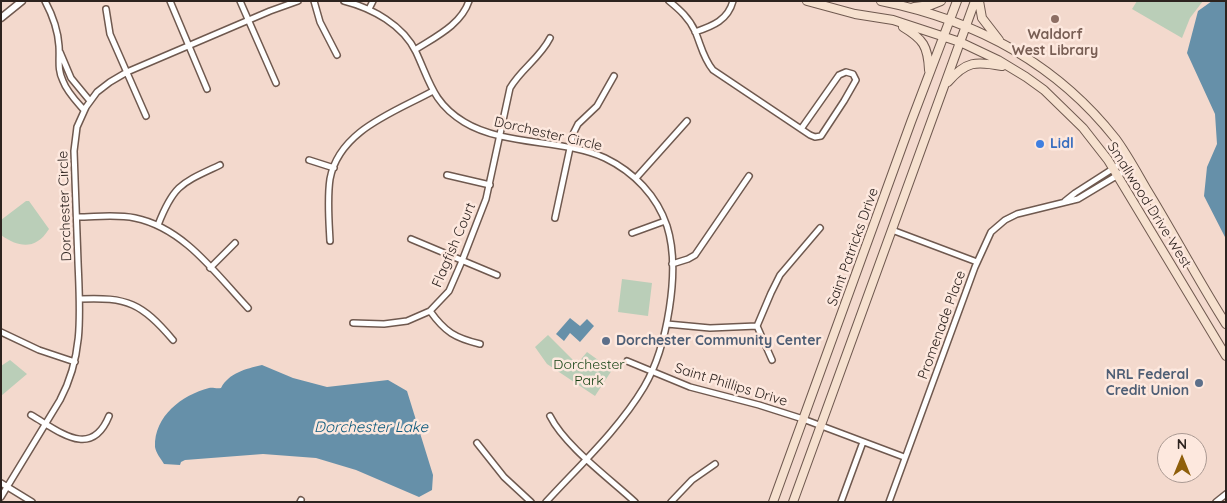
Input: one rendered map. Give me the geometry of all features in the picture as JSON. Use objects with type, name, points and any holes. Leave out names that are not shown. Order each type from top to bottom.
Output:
[{"type":"main road","name":"Smallwood Drive West","points":[[807,1],[855,14],[893,20],[960,42],[1010,67],[1044,90],[1074,118],[1116,172],[1226,356]]},
{"type":"main road","points":[[818,1],[832,7]]},
{"type":"main road","name":"Smallwood Drive West","points":[[881,1],[950,19],[967,26],[1028,58],[1056,77],[1116,140],[1226,324]]},
{"type":"main road","points":[[906,7],[926,6],[941,1]]},
{"type":"main road","name":"Saint Patricks Drive","points":[[773,502],[957,1]]},
{"type":"main road","points":[[793,502],[946,86],[960,42],[977,1]]},
{"type":"main road","points":[[977,1],[982,18],[1000,42]]},
{"type":"main road","points":[[893,20],[917,35],[925,46],[928,55],[929,74]]},
{"type":"main road","points":[[946,86],[959,70],[970,64],[986,62],[1010,67]]},
{"type":"street","points":[[1,18],[22,1]]},
{"type":"street","points":[[45,1],[56,25],[59,51],[58,62],[62,82],[74,100],[84,110]]},
{"type":"street","points":[[170,1],[206,89]]},
{"type":"street","points":[[240,1],[276,83]]},
{"type":"street","name":"Dorchester Circle","points":[[1,497],[65,391],[75,362],[80,333],[80,300],[74,143],[77,127],[84,110],[90,100],[104,86],[127,72],[270,11],[298,1]]},
{"type":"street","points":[[314,1],[319,18],[337,55]]},
{"type":"street","name":"Dorchester Circle","points":[[344,1],[369,9],[395,27],[415,50],[433,91],[449,111],[462,121],[479,130],[592,153],[606,159],[636,178],[651,197],[664,221],[670,243],[672,264],[671,294],[667,324],[652,371],[642,390],[624,415],[546,502]]},
{"type":"street","points":[[369,9],[373,1]]},
{"type":"street","points":[[415,50],[455,23],[464,12],[469,1]]},
{"type":"street","points":[[669,1],[687,18],[695,32],[706,61],[713,70],[801,129],[814,137],[821,136],[855,82],[855,76],[846,72],[839,75],[801,129]]},
{"type":"street","points":[[695,32],[714,25],[723,19],[730,11],[733,1]]},
{"type":"street","points":[[106,9],[110,34],[146,116]]},
{"type":"street","name":"Flagfish Court","points":[[353,323],[384,324],[407,321],[430,311],[449,291],[481,213],[490,185],[510,88],[519,75],[542,52],[550,38]]},
{"type":"street","points":[[59,51],[71,78],[90,100]]},
{"type":"street","points":[[555,218],[569,148],[575,129],[597,106],[614,76]]},
{"type":"street","points":[[330,241],[328,219],[330,185],[334,168],[342,151],[364,128],[433,91]]},
{"type":"street","points":[[636,178],[687,121]]},
{"type":"street","name":"Promenade Place","points":[[1116,172],[1128,159]]},
{"type":"street","points":[[309,160],[334,168]]},
{"type":"street","points":[[158,225],[167,202],[178,188],[190,180],[220,166]]},
{"type":"street","name":"Promenade Place","points":[[889,502],[977,262],[991,232],[1000,223],[1017,214],[1063,203],[1074,193],[1116,172],[1133,166]]},
{"type":"street","points":[[447,175],[490,185]]},
{"type":"street","points":[[672,264],[692,257],[698,251],[749,176]]},
{"type":"street","points":[[77,217],[124,217],[158,225],[184,242],[248,308]]},
{"type":"street","points":[[632,233],[664,221]]},
{"type":"street","points":[[772,360],[757,326],[780,275],[820,228]]},
{"type":"street","points":[[892,230],[977,262]]},
{"type":"street","points":[[411,240],[497,275]]},
{"type":"street","points":[[210,268],[235,243]]},
{"type":"street","points":[[80,300],[115,300],[133,304],[160,325],[173,340]]},
{"type":"street","points":[[430,311],[449,332],[460,339],[480,344]]},
{"type":"street","points":[[667,324],[701,328],[757,326]]},
{"type":"street","points":[[1,332],[38,350],[75,362]]},
{"type":"street","name":"Saint Phillips Drive","points":[[627,361],[690,387],[803,419],[904,457]]},
{"type":"street","points":[[31,415],[71,438],[86,440],[103,429],[109,416]]},
{"type":"street","points":[[550,416],[564,437],[635,502]]},
{"type":"street","points":[[841,502],[863,442]]},
{"type":"street","points":[[477,443],[510,483],[531,502]]},
{"type":"street","points":[[670,502],[692,480],[715,464]]},
{"type":"street","points":[[1,483],[32,502]]},
{"type":"street","points":[[1216,502],[1226,494]]},
{"type":"green space","points":[[1137,1],[1203,1],[1190,18],[1182,38],[1132,9]]},
{"type":"green space","points":[[26,201],[29,201],[49,229],[39,241],[27,245],[14,242],[1,235],[1,220]]},
{"type":"green space","points":[[622,279],[652,283],[648,316],[618,312]]},
{"type":"green space","name":"Dorchester Park","points":[[548,335],[577,364],[587,352],[612,370],[595,396],[547,364],[535,347]]},
{"type":"green space","points":[[10,360],[27,374],[1,396],[1,366]]},
{"type":"water","points":[[1212,1],[1226,1],[1226,239],[1204,196],[1207,167],[1217,144],[1215,114],[1187,53],[1198,11]]},
{"type":"water","points":[[570,318],[580,326],[587,319],[594,326],[580,342],[570,333],[564,341],[556,334]]},
{"type":"water","name":"Dorchester Lake","points":[[262,365],[293,378],[327,387],[388,380],[407,391],[433,475],[432,490],[419,497],[356,470],[316,458],[263,454],[185,460],[180,465],[164,464],[157,454],[155,447],[156,436],[159,426],[172,408],[199,391],[209,388],[221,388],[233,375]]},
{"type":"place","name":"Waldorf West Library","points":[[1055,19]]},
{"type":"place","name":"Lidl","points":[[1040,144]]},
{"type":"place","name":"Dorchester Community Center","points":[[606,341]]},
{"type":"place","name":"NRL Federal Credit Union","points":[[1199,383]]}]
